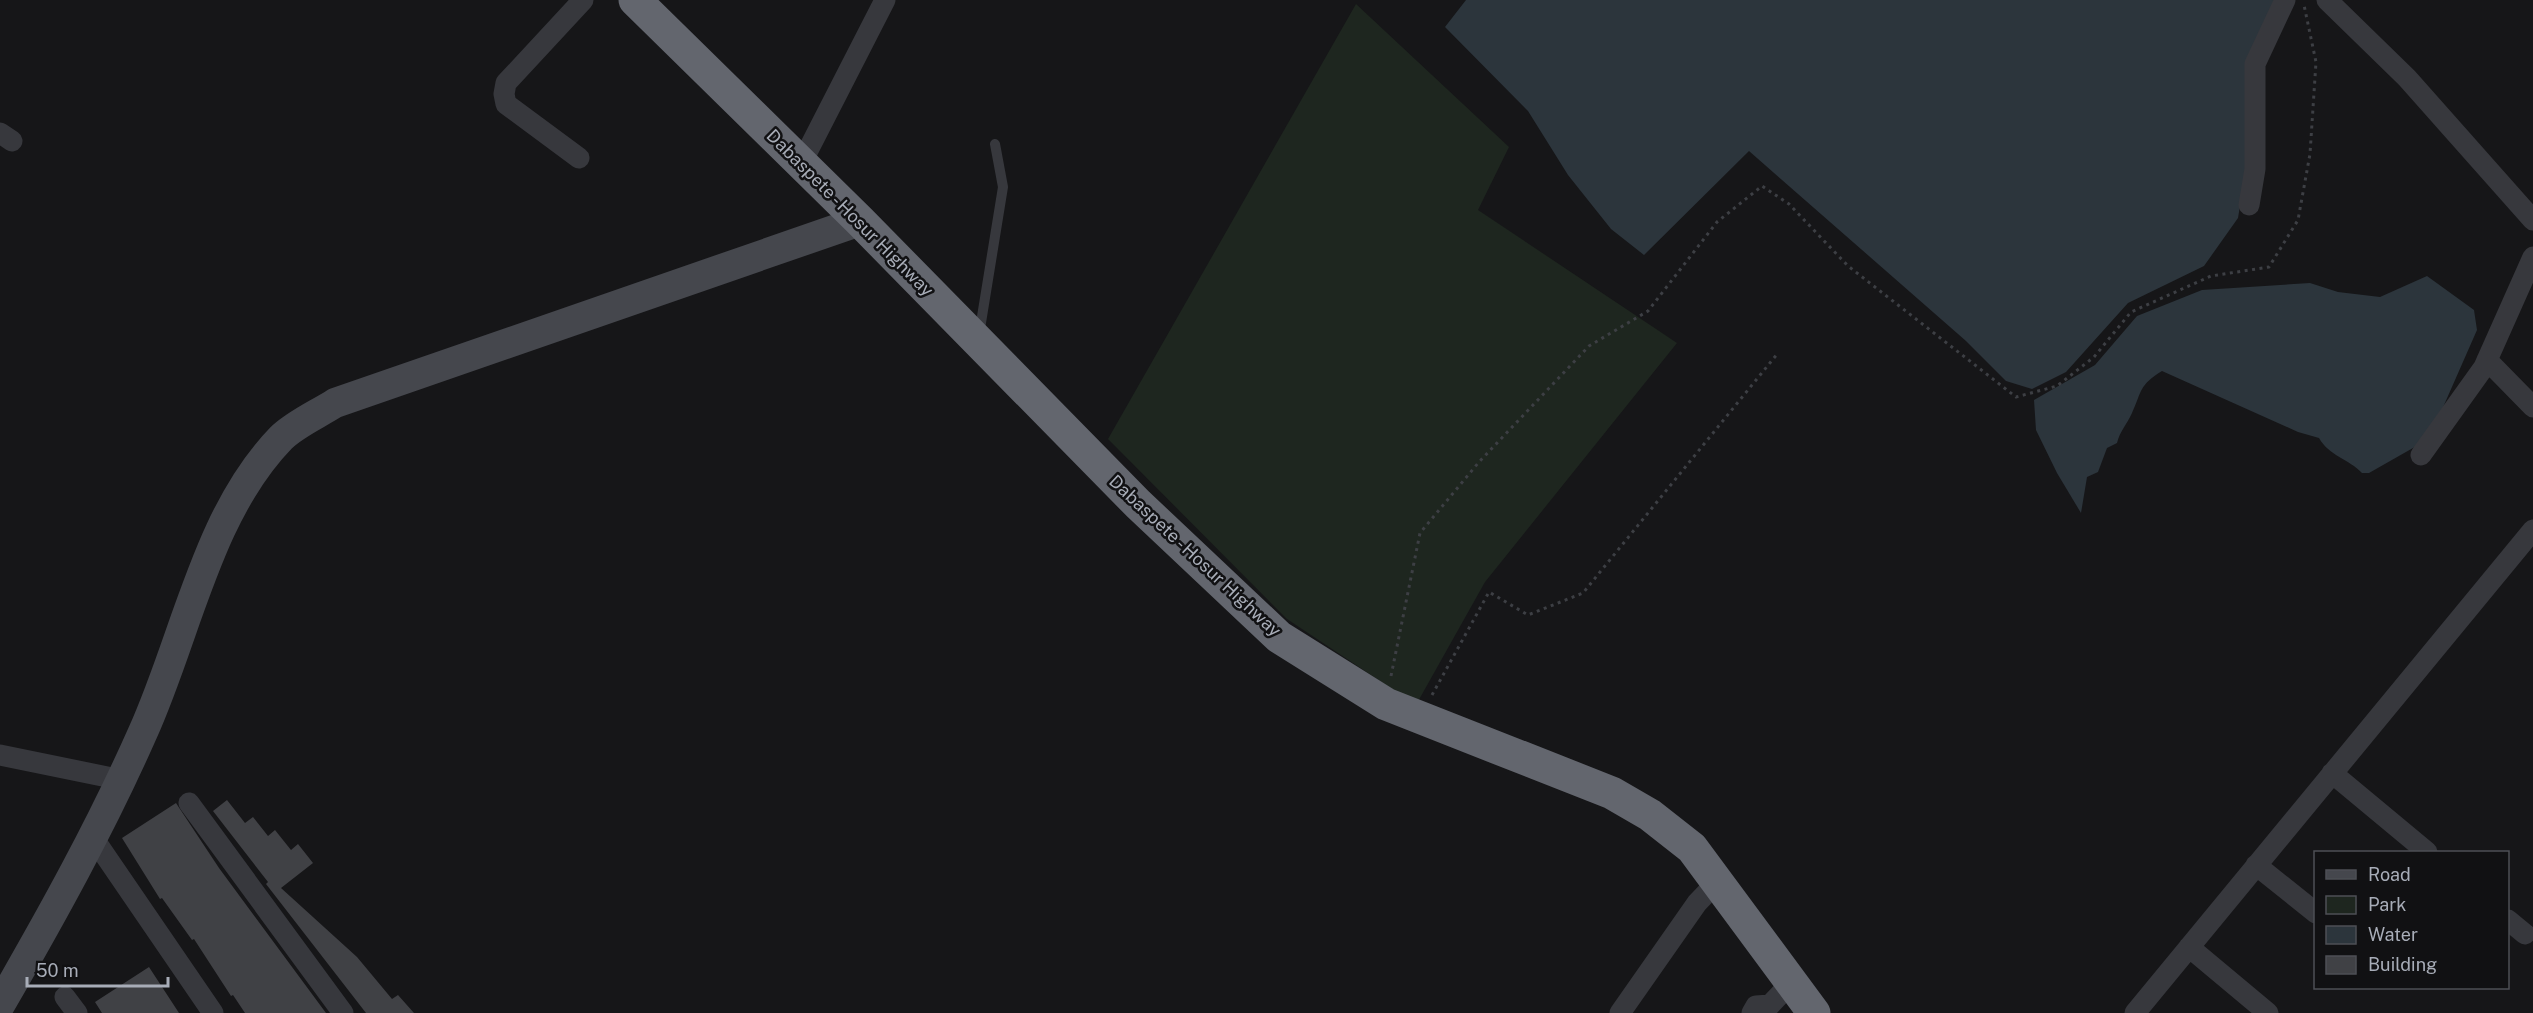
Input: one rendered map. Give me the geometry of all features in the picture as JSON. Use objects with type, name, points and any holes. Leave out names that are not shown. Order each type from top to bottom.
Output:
[{"type":"highway","name":"Dabaspete - Hosur Highway","points":[[635,0],[861,221],[1138,504],[1279,637],[1386,704],[1612,793],[1650,815],[1692,848],[1717,882],[1771,1004],[1814,1013]]},
{"type":"street","points":[[579,158],[506,104],[504,94],[506,83],[584,0]]},
{"type":"street","points":[[801,164],[885,0]]},
{"type":"street","points":[[2249,205],[2254,169],[2255,64],[2285,0]]},
{"type":"street","points":[[2327,0],[2407,78],[2533,220]]},
{"type":"street","points":[[0,1005],[94,839],[122,780],[145,729],[219,535],[244,486],[282,437],[334,404],[861,221]]},
{"type":"street","points":[[2421,455],[2487,360],[2533,256]]},
{"type":"street","points":[[2487,360],[2533,407]]},
{"type":"street","points":[[2135,1013],[2533,530]]},
{"type":"street","points":[[0,755],[122,780]]},
{"type":"street","points":[[2332,773],[2426,851]]},
{"type":"street","points":[[189,803],[343,1013]]},
{"type":"street","points":[[94,839],[213,1013]]},
{"type":"street","points":[[2256,865],[2314,912]]},
{"type":"street","points":[[1620,1013],[1697,903],[1717,882]]},
{"type":"street","points":[[2509,921],[2525,934]]},
{"type":"street","points":[[2189,947],[2268,1013]]},
{"type":"lane","points":[[978,341],[1003,187],[995,144]]},
{"type":"path","points":[[1386,704],[1420,532],[1479,462],[1589,346],[1648,311],[1717,222],[1762,186],[1789,204],[1848,266],[2016,397],[2057,386],[2094,357],[2131,312],[2211,276],[2269,267],[2298,220],[2310,154],[2316,62],[2303,0]]},
{"type":"path","points":[[1423,720],[1433,693],[1489,592],[1528,615],[1583,592],[1778,353]]},
{"type":"green space","points":[[1356,4],[1509,147],[1478,210],[1677,343],[1485,582],[1416,705],[1287,619],[1108,439]]},
{"type":"water","points":[[1466,0],[2274,0],[2238,218],[2204,266],[2128,303],[2066,372],[2032,389],[2006,381],[1966,341],[1749,151],[1644,255],[1611,229],[1568,175],[1528,111],[1445,27]]},
{"type":"water","points":[[2427,276],[2474,310],[2477,330],[2437,421],[2420,444],[2369,473],[2362,473],[2328,449],[2319,438],[2298,432],[2162,371],[2149,380],[2142,389],[2117,443],[2107,448],[2098,472],[2087,477],[2081,513],[2057,473],[2036,430],[2034,400],[2095,365],[2137,316],[2202,290],[2310,283],[2338,292],[2380,297]]},
{"type":"building","points":[[227,800],[245,823],[253,817],[268,836],[275,830],[291,850],[298,844],[313,863],[281,888],[357,957],[392,999],[398,995],[414,1013],[366,1013],[266,884],[268,882],[213,811]]},
{"type":"building","points":[[176,803],[219,868],[326,1013],[245,1013],[233,995],[231,996],[194,939],[192,940],[162,898],[160,899],[122,838]]},
{"type":"building","points":[[149,967],[179,1013],[102,1013],[95,1002]]}]
